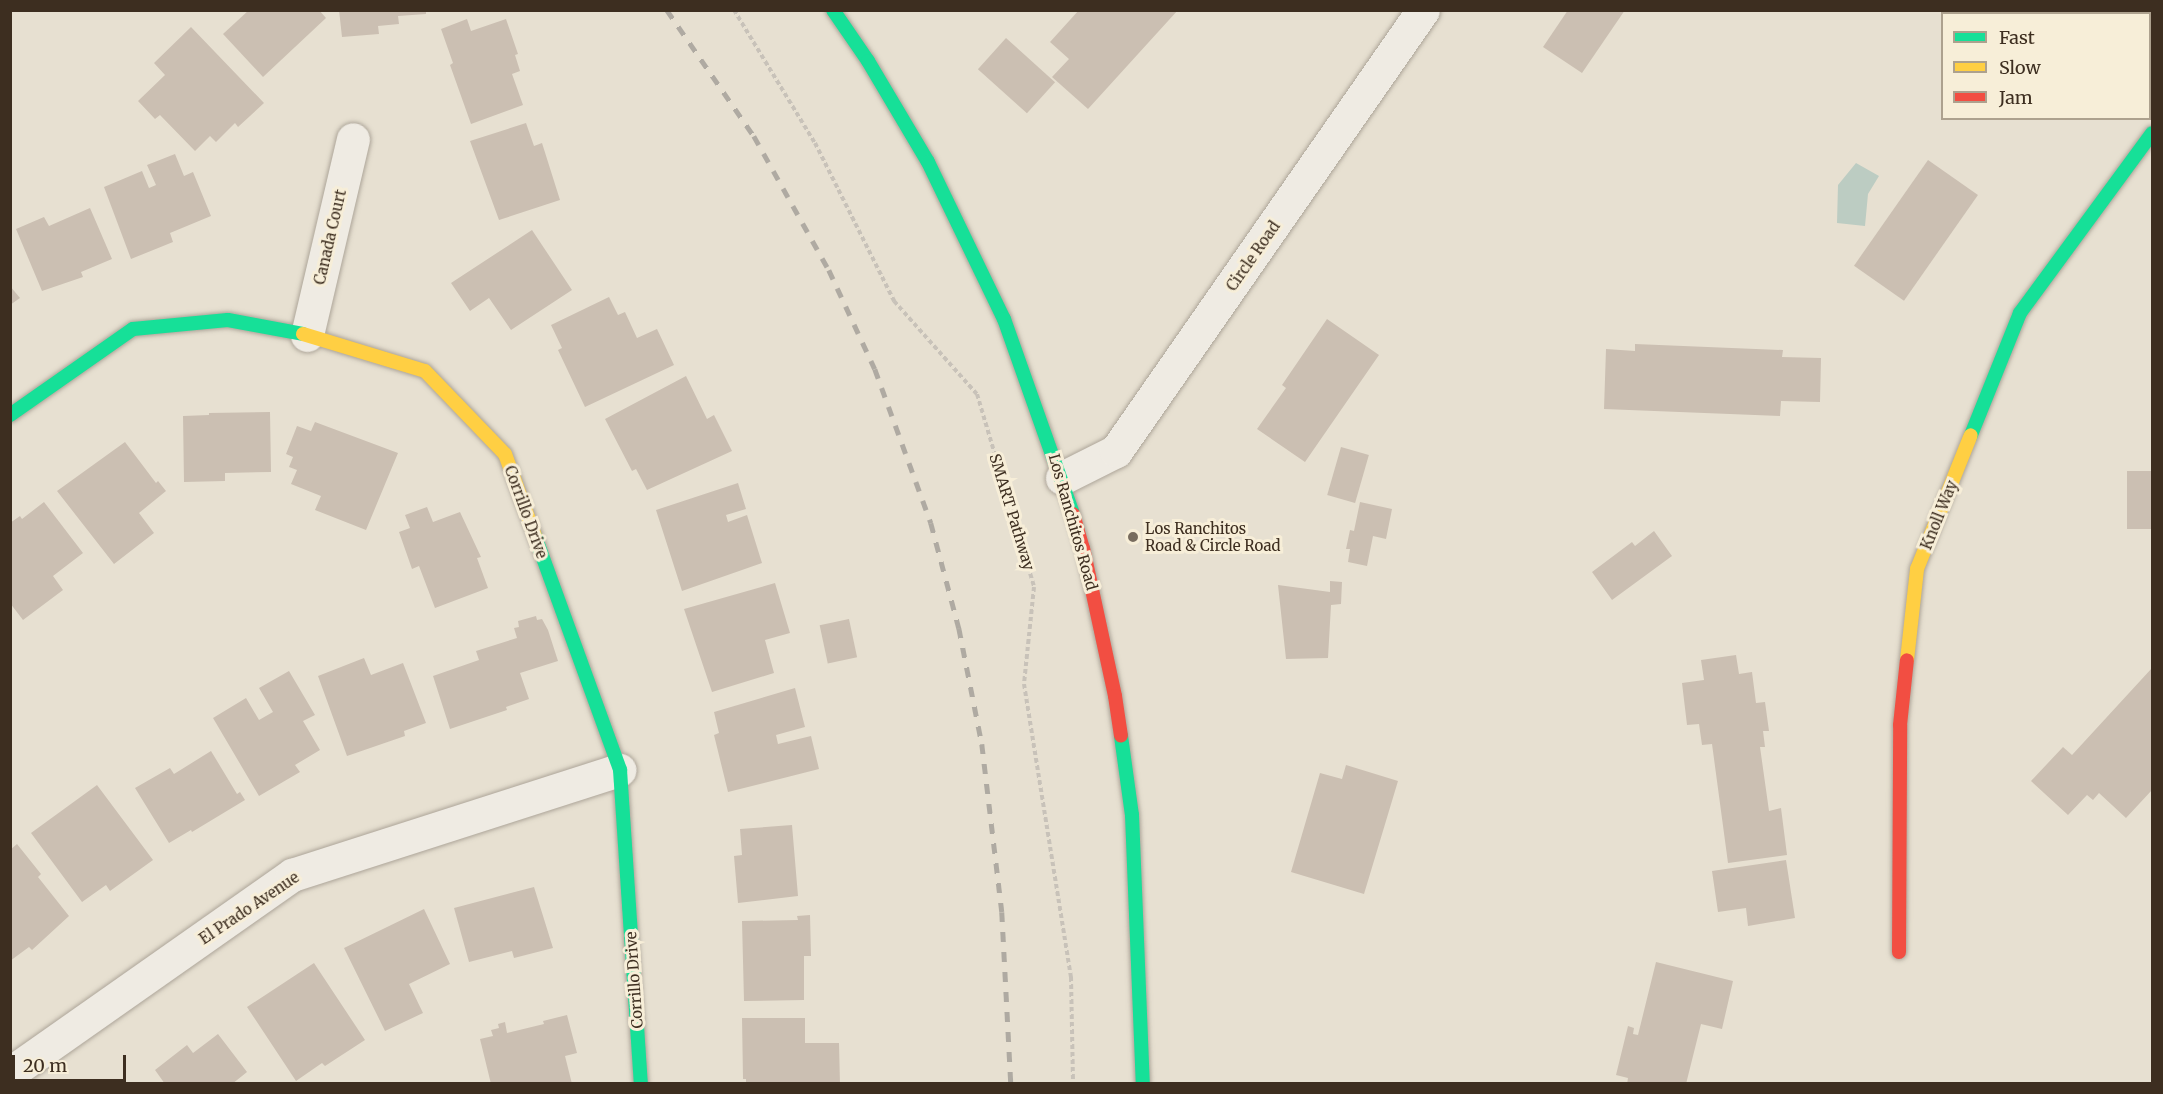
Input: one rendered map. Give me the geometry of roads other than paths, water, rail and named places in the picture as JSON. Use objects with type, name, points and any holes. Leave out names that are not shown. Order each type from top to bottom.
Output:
[{"type":"street","name":"Los Ranchitos Road","points":[[833,10],[868,61],[928,162],[1004,319],[1062,478],[1103,632],[1117,705],[1130,804],[1143,1083]]},
{"type":"street","name":"Circle Road","points":[[1062,478],[1116,451],[1423,10]]},
{"type":"street","name":"Knoll Way","points":[[1899,952],[1900,725],[1917,568],[2020,313],[2152,133]]},
{"type":"street","name":"Canada Court","points":[[307,335],[353,139]]},
{"type":"street","name":"Corrillo Drive","points":[[10,415],[133,329],[228,320],[307,335],[424,371],[505,454],[620,770],[640,1083]]},
{"type":"street","name":"El Prado Avenue","points":[[10,1073],[292,875],[620,770]]},
{"type":"railway","points":[[667,10],[754,136],[829,270],[875,369],[931,523],[959,628],[982,744],[1002,912],[1011,1084]]},
{"type":"place","name":"Los Ranchitos Road & Circle Road","points":[[1133,537]]}]
